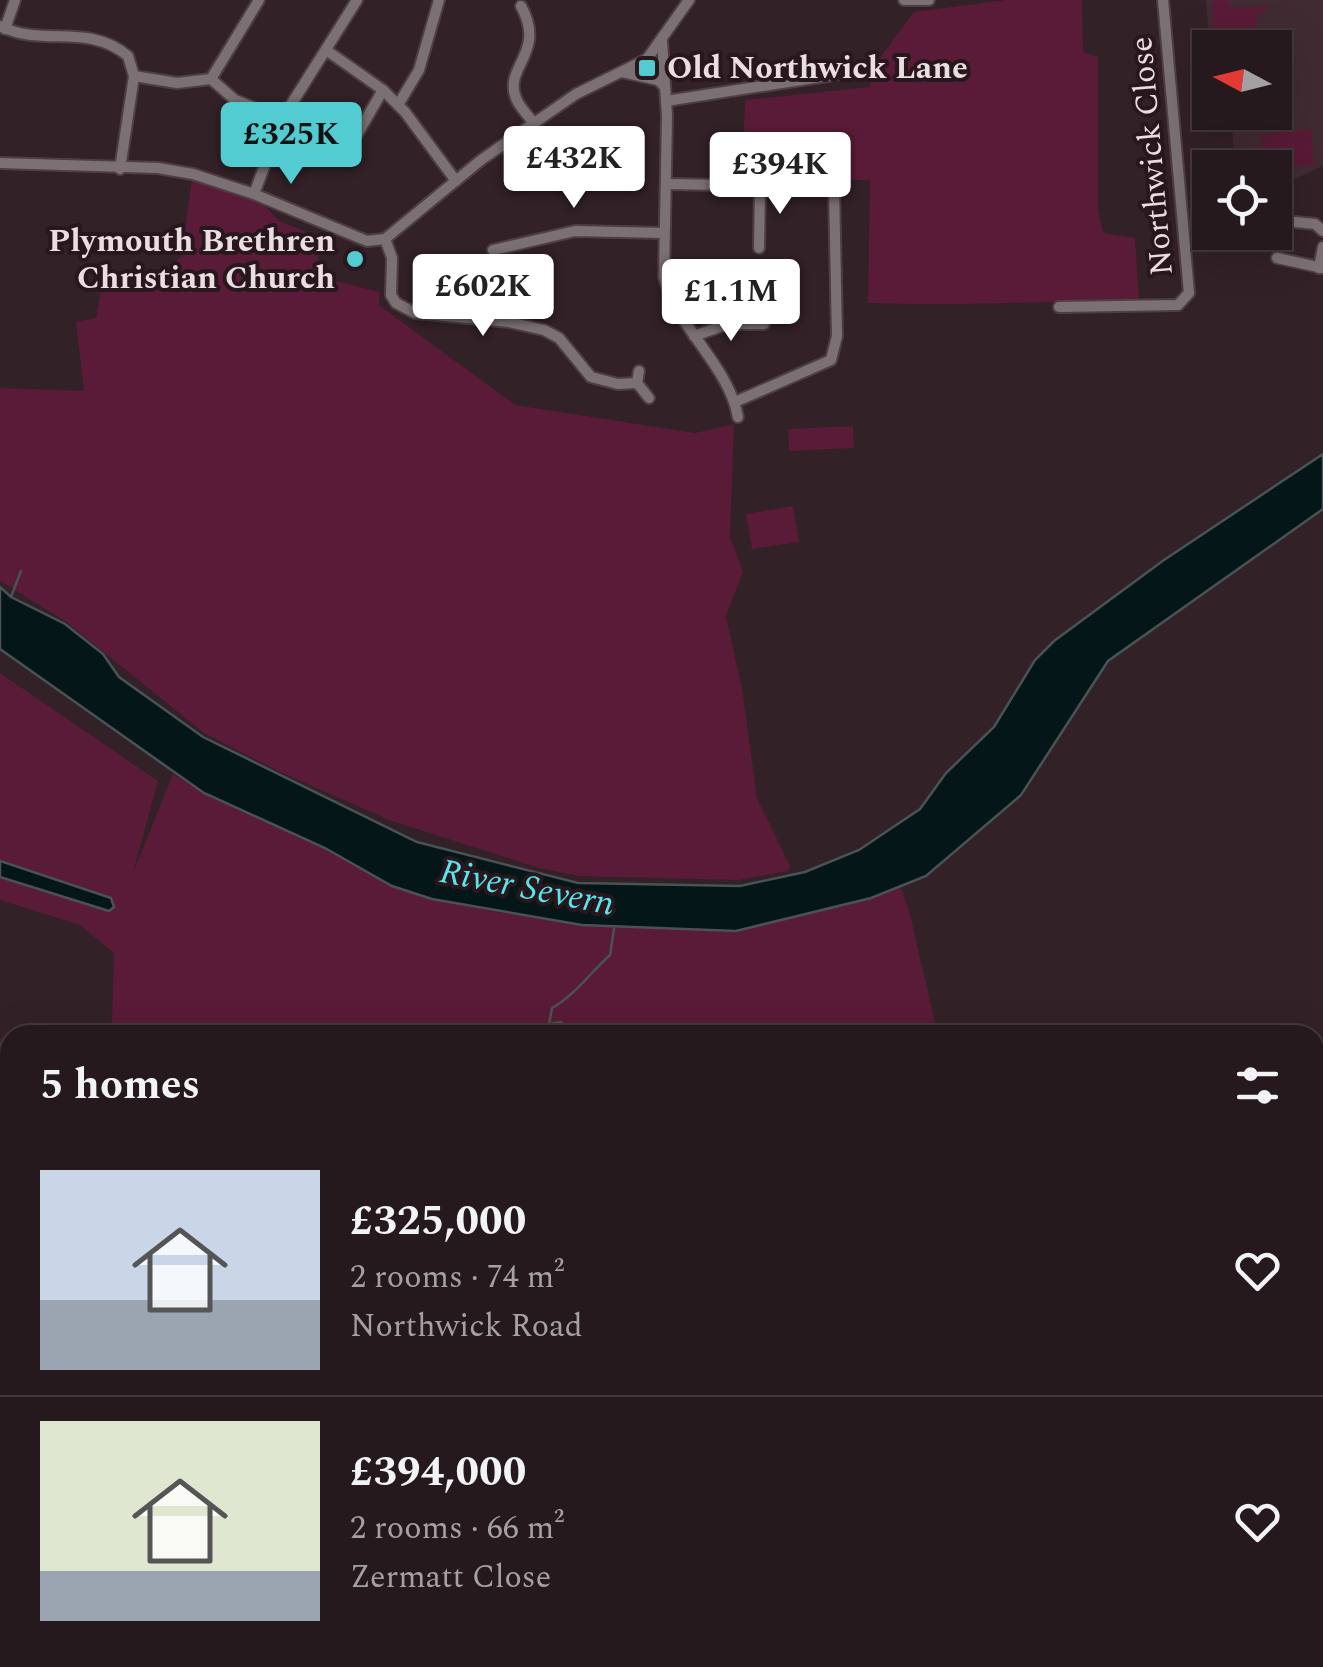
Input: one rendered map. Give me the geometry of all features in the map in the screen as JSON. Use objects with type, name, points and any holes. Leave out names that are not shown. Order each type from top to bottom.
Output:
[{"type":"street","points":[[15,0],[3,27],[20,36],[82,34],[119,48],[133,64],[120,169]]},
{"type":"street","points":[[210,80],[259,0]]},
{"type":"street","points":[[254,194],[282,119],[357,0]]},
{"type":"street","points":[[398,105],[418,70],[439,0]]},
{"type":"street","points":[[0,163],[158,168],[193,174],[254,194],[362,239],[386,239],[456,181],[576,94],[647,59],[689,0]]},
{"type":"street","points":[[904,0],[928,0]]},
{"type":"street","name":"Northwick Close","points":[[1059,308],[1178,305],[1189,293],[1163,0]]},
{"type":"street","points":[[521,6],[532,36],[514,86],[516,98],[534,124]]},
{"type":"street","points":[[662,42],[667,184],[664,277],[668,296],[735,402],[738,417]]},
{"type":"street","points":[[326,50],[398,105],[456,181]]},
{"type":"street","points":[[621,72],[658,80],[665,87]]},
{"type":"street","points":[[666,101],[846,73]]},
{"type":"street","points":[[134,76],[177,83],[210,80],[234,100],[282,119]]},
{"type":"street","points":[[351,144],[383,90]]},
{"type":"street","points":[[667,184],[834,187],[837,336],[831,360],[735,402]]},
{"type":"street","points":[[760,186],[760,248]]},
{"type":"street","points":[[1292,222],[1315,224],[1323,232]]},
{"type":"street","points":[[493,250],[575,231],[664,233]]},
{"type":"street","points":[[386,239],[392,258],[391,295],[404,309],[544,330],[560,338],[591,377],[618,384],[638,377],[649,398]]},
{"type":"street","points":[[1277,258],[1321,268],[1323,247]]},
{"type":"street","points":[[694,336],[728,324],[764,324]]},
{"type":"shaded area","points":[[1006,0],[1082,0],[1083,52],[1098,57],[1098,210],[1103,233],[1135,238],[1139,300],[868,303],[870,180],[742,180],[745,100],[870,87],[871,70],[914,12]]},
{"type":"shaded area","points":[[1206,0],[1323,0],[1323,166],[1292,180],[1292,150],[1234,150],[1232,130],[1292,130],[1292,30],[1208,30]]},
{"type":"shaded area","points":[[1212,0],[1229,0],[1229,8],[1267,7],[1267,12],[1256,13],[1257,30],[1213,30]]},
{"type":"shaded area","points":[[1311,129],[1314,165],[1292,166],[1292,150],[1262,150],[1260,134]]},
{"type":"shaded area","points":[[192,179],[260,200],[279,221],[317,236],[319,277],[380,292],[379,305],[515,405],[695,433],[734,424],[730,537],[743,571],[726,616],[742,688],[757,798],[790,866],[788,871],[739,880],[579,876],[539,868],[389,820],[204,733],[65,621],[0,581],[0,388],[84,391],[76,322],[96,318],[101,289],[136,291],[181,257]]},
{"type":"shaded area","points":[[853,426],[854,448],[789,451],[788,429]]},
{"type":"shaded area","points":[[793,506],[799,542],[752,549],[746,514]]},
{"type":"shaded area","points":[[0,673],[158,781],[133,873],[173,774],[204,793],[325,848],[392,886],[503,913],[569,923],[870,898],[900,886],[936,1025],[111,1025],[114,953],[80,925],[0,900],[0,877],[109,911],[111,898],[0,861]]},
{"type":"water","name":"River Severn","points":[[1323,454],[1323,509],[1108,661],[1021,795],[926,876],[871,898],[736,931],[582,925],[432,899],[392,886],[325,848],[204,793],[0,649],[0,587],[11,597],[65,624],[103,654],[119,677],[203,737],[417,842],[578,883],[740,886],[805,872],[859,850],[920,809],[946,773],[994,727],[1035,660],[1054,641],[1164,560]]},
{"type":"water","points":[[0,861],[111,898],[114,907],[109,911],[0,877]]},
{"type":"waterway","points":[[11,597],[21,571]]},
{"type":"waterway","name":"River Severn","points":[[549,1025],[552,1008],[610,955],[614,929]]},
{"type":"waterway","points":[[550,1024],[564,1025]]},
{"type":"place","name":"Old Northwick Lane","points":[[647,68]]},
{"type":"place","name":"Plymouth Brethren Christian Church","points":[[355,259]]}]
